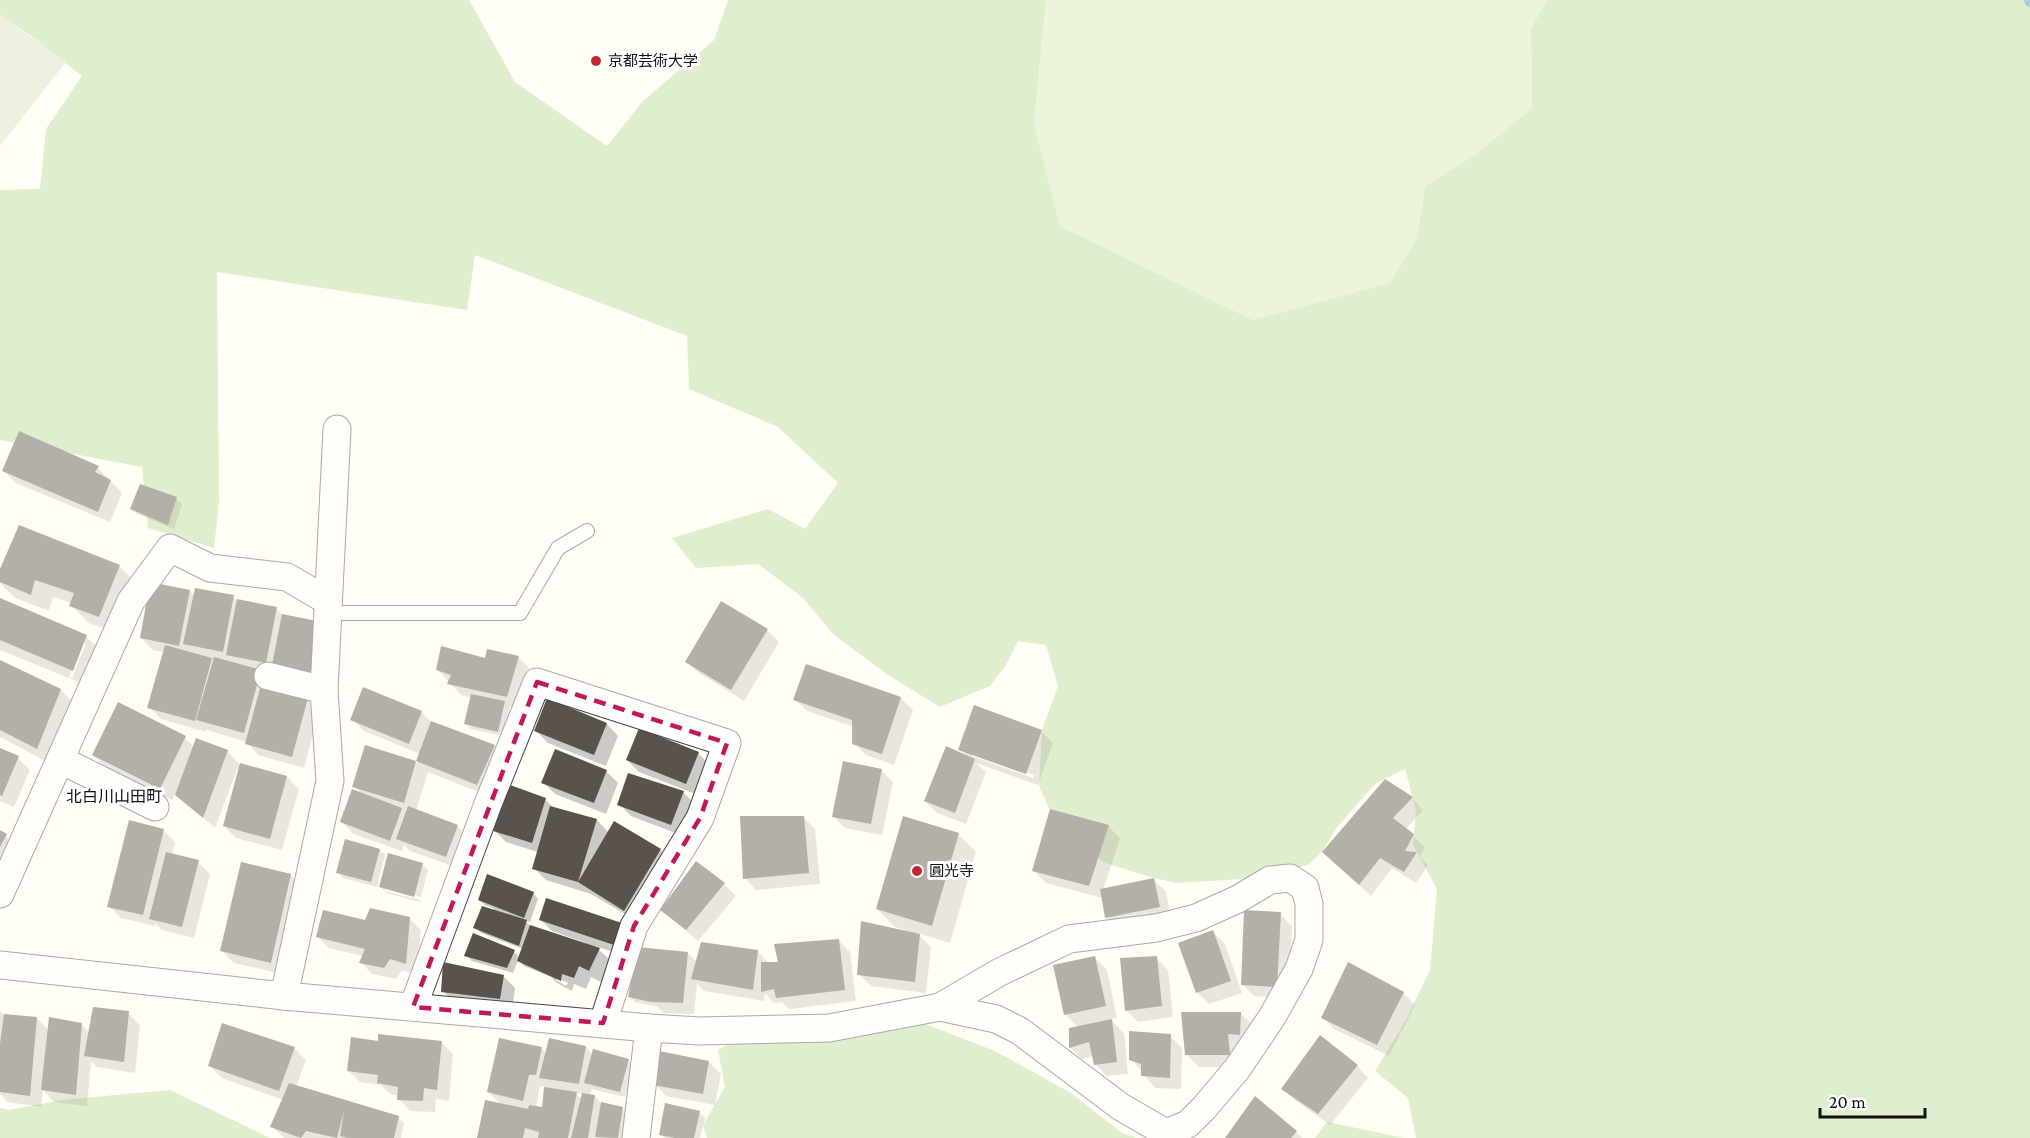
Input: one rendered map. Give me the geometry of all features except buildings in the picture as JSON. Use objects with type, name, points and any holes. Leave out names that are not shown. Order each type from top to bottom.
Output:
[{"type":"street","points":[[284,996],[330,781],[324,690],[337,429]]},
{"type":"street","points":[[0,894],[131,601],[170,548],[210,568],[287,577],[328,607]]},
{"type":"street","points":[[268,676],[324,690]]},
{"type":"street","points":[[413,1007],[488,804],[537,682],[727,743],[700,818],[634,926],[603,1023]]},
{"type":"street","points":[[61,760],[155,807]]},
{"type":"street","points":[[0,965],[284,996],[649,1028],[700,1031],[830,1028],[940,1007],[1034,954],[1069,939],[1156,928],[1196,918],[1238,899],[1270,879],[1290,878],[1305,888],[1309,904],[1309,940],[1299,969],[1272,1017],[1237,1069],[1204,1108],[1188,1124],[1166,1133],[1121,1107],[1020,1031],[996,1019],[940,1007]]},
{"type":"street","points":[[636,1138],[649,1028]]},
{"type":"lane","points":[[328,607],[520,613],[558,548],[587,531]]},
{"type":"highlighted area","points":[[537,682],[727,743],[700,818],[634,926],[603,1023],[413,1007]]},
{"type":"green space","points":[[0,0],[469,0],[515,82],[607,146],[643,101],[714,40],[728,0],[1046,0],[1034,124],[1060,226],[1253,320],[1390,283],[1417,238],[1425,186],[1476,154],[1532,108],[1531,28],[1547,0],[2030,0],[2030,1138],[1416,1138],[1408,1098],[1375,1071],[1406,1020],[1430,970],[1437,889],[1413,845],[1416,810],[1405,769],[1375,784],[1337,827],[1322,852],[1308,865],[1259,878],[1176,883],[1105,863],[1060,832],[1039,786],[1042,730],[1058,686],[1046,645],[1018,641],[1006,665],[990,686],[940,707],[888,675],[834,635],[802,597],[758,564],[696,568],[672,538],[768,509],[805,529],[838,483],[778,427],[689,389],[687,336],[475,255],[467,310],[217,272],[219,502],[214,548],[148,528],[142,467],[0,440],[0,190],[40,189],[46,129],[82,76],[0,15]]},
{"type":"green space","points":[[1046,0],[1547,0],[1531,28],[1532,108],[1476,154],[1425,186],[1417,238],[1390,284],[1253,320],[1060,226],[1034,124]]},
{"type":"green space","points":[[0,15],[66,62],[0,146]]},
{"type":"green space","points":[[906,1015],[995,1051],[1071,1093],[1122,1133],[1137,1138],[707,1138],[703,1125],[725,1087],[718,1050],[747,1033]]},
{"type":"green space","points":[[170,1090],[270,1138],[0,1138],[0,1108],[9,1110],[62,1100]]},
{"type":"green space","points":[[1327,1122],[1405,1138],[1315,1138]]},
{"type":"place","name":"京都芸術大学","points":[[596,61]]},
{"type":"place","name":"圓光寺","points":[[917,871]]},
{"type":"district","name":"北白川山田町","points":[[114,796]]}]
